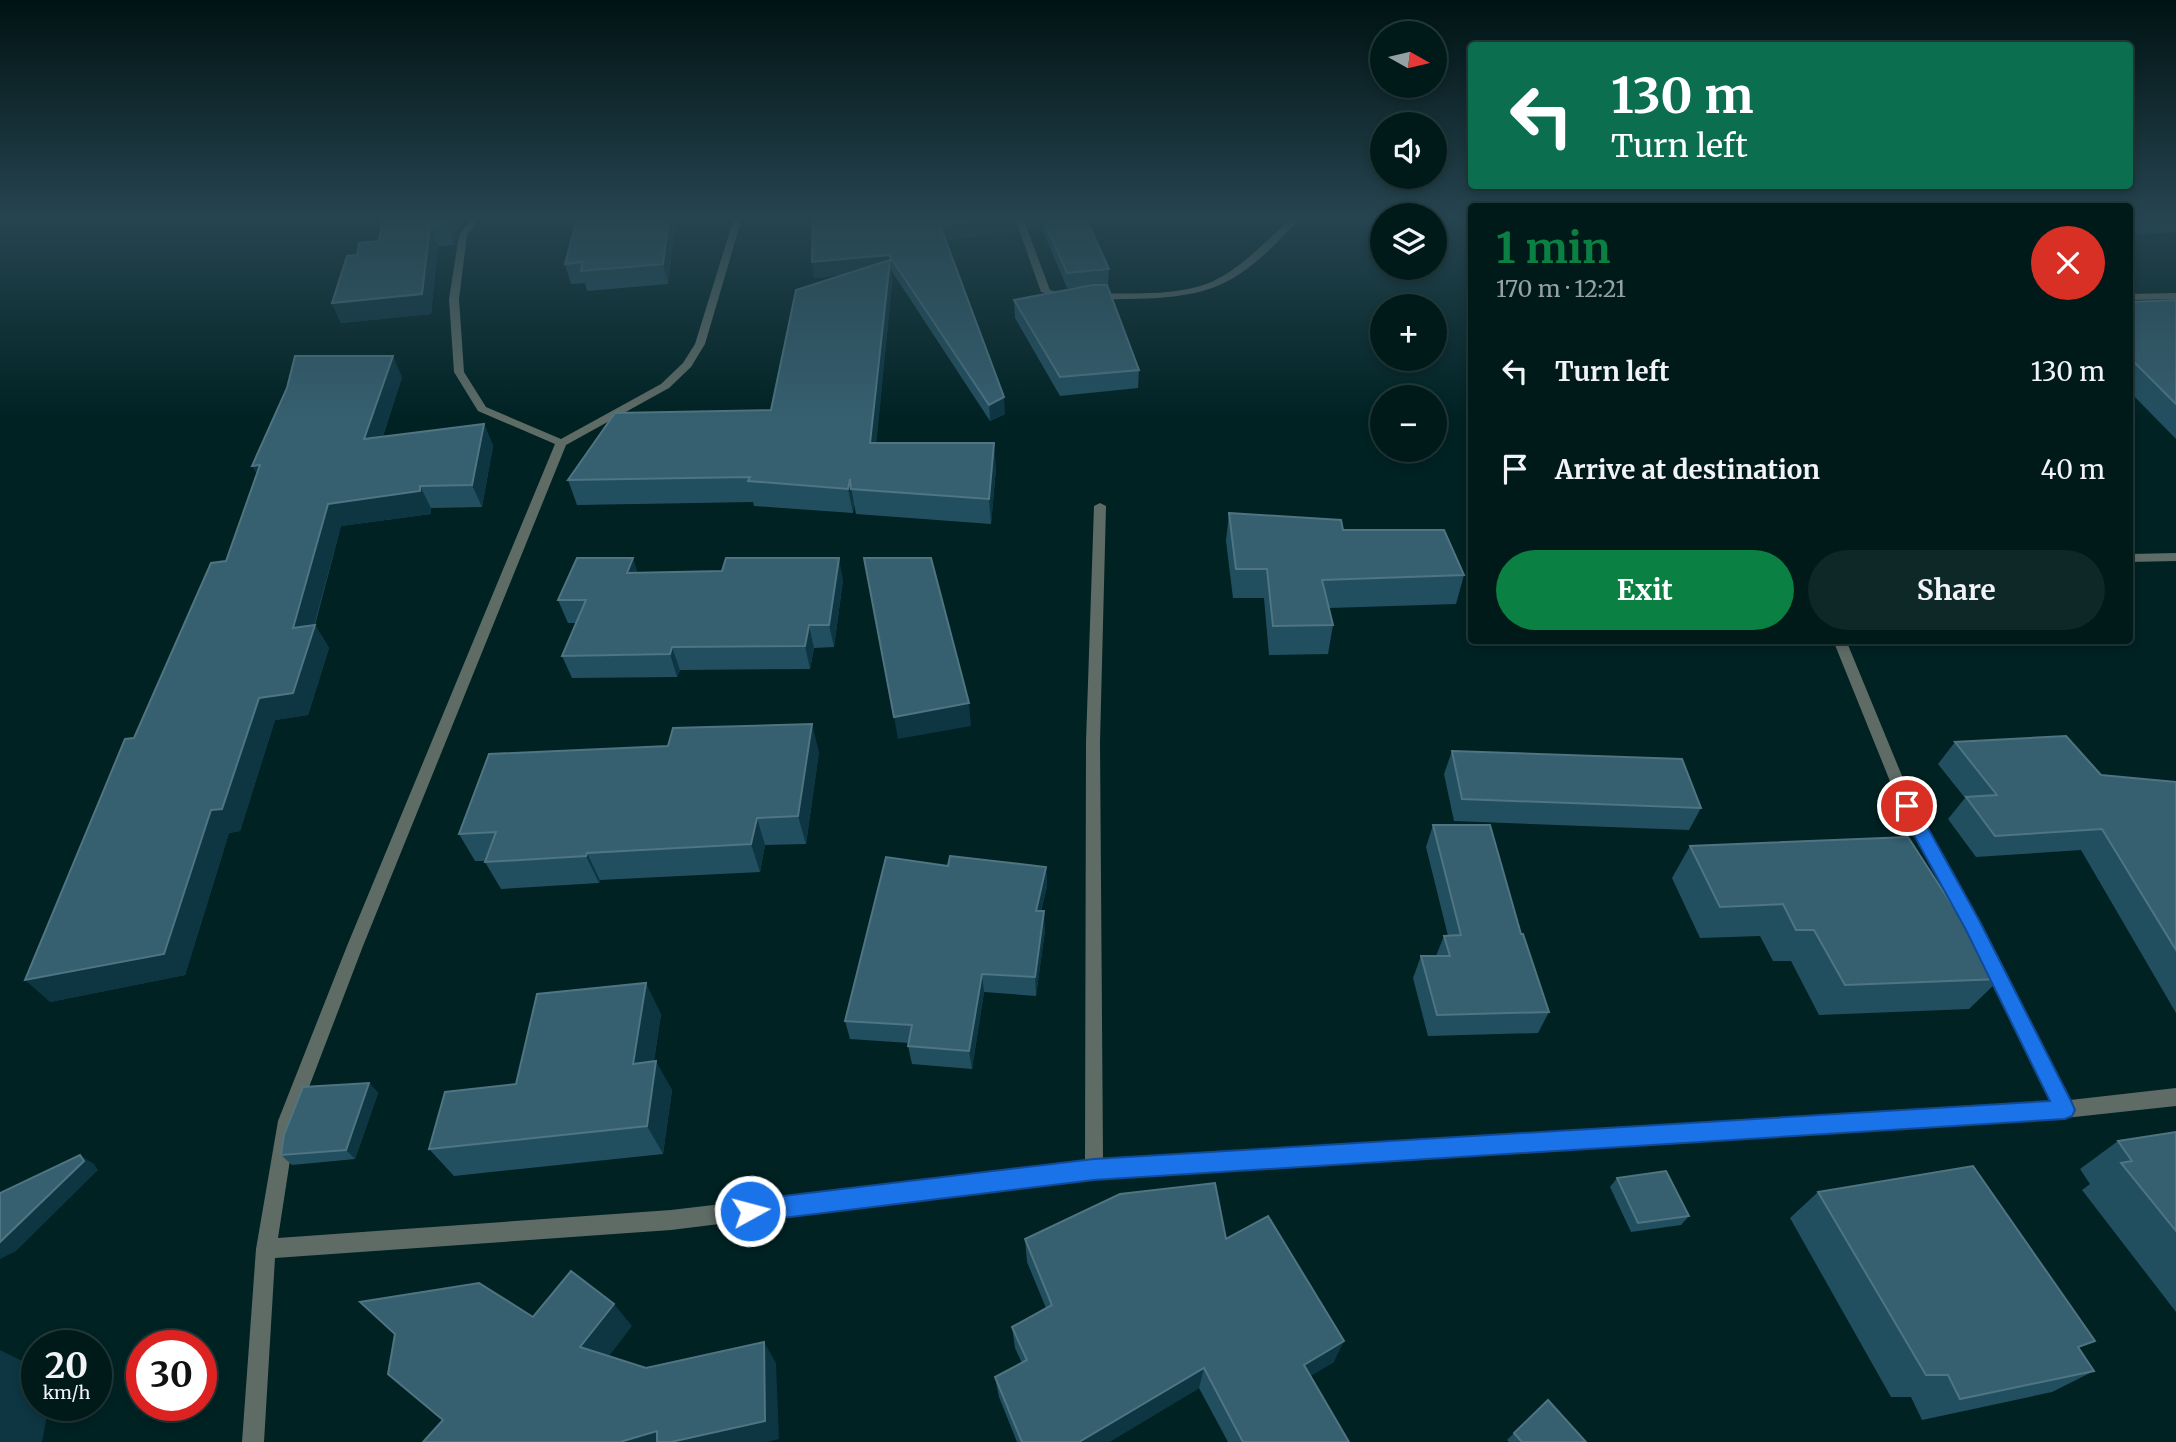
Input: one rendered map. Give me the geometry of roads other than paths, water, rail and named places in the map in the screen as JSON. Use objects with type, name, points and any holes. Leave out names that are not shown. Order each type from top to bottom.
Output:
[{"type":"street","points":[[456,285],[454,299],[459,372],[482,409],[561,443]]},
{"type":"street","points":[[253,1442],[266,1250],[287,1121],[355,946],[561,443],[665,386],[687,365],[700,344],[718,285]]},
{"type":"street","points":[[1044,285],[1046,292],[1074,298]]},
{"type":"street","points":[[1087,297],[1151,294],[1211,285]]},
{"type":"street","points":[[2133,297],[2176,296]]},
{"type":"street","points":[[1094,1169],[1093,742],[1100,506]]},
{"type":"street","points":[[2133,558],[2176,557]]},
{"type":"street","points":[[1841,644],[1907,806],[1973,925],[2065,1110]]},
{"type":"street","points":[[266,1250],[671,1220],[1094,1169],[2065,1110],[2176,1097]]}]
